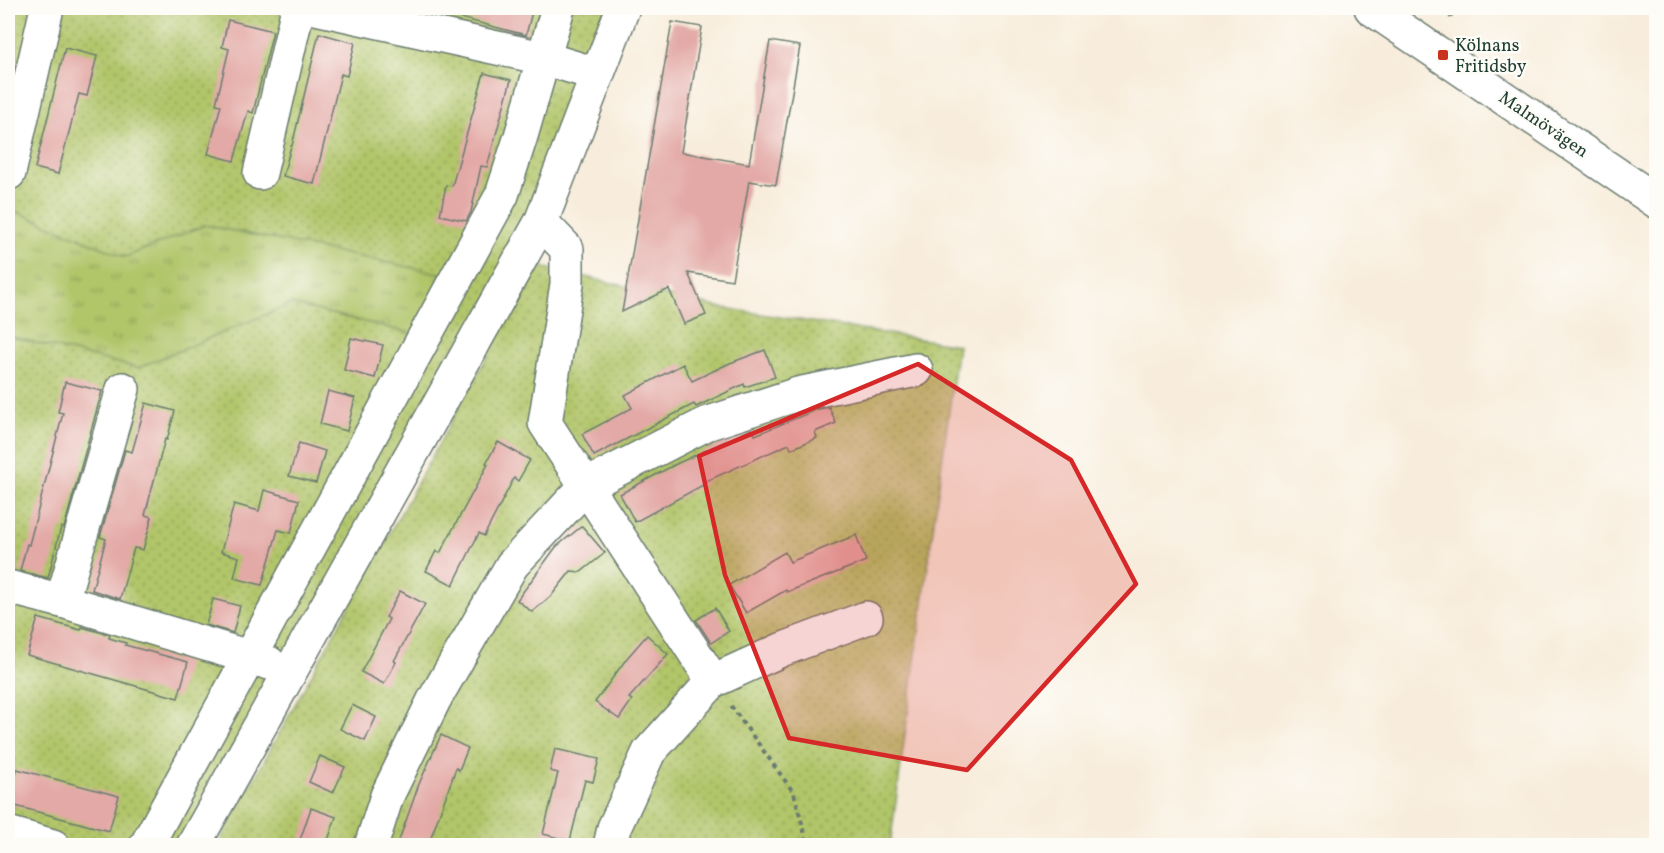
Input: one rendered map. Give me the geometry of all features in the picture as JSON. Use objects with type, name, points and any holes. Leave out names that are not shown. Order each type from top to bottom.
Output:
[{"type":"street","points":[[9,173],[47,8]]},
{"type":"street","points":[[260,173],[298,8]]},
{"type":"street","points":[[315,8],[543,58],[596,74]]},
{"type":"street","points":[[146,846],[502,195],[558,8]]},
{"type":"street","points":[[193,846],[541,222],[623,8]]},
{"type":"street","name":"Malmövägen","points":[[1371,8],[1656,201]]},
{"type":"street","points":[[541,222],[567,249],[567,284],[545,423],[713,681]]},
{"type":"street","points":[[371,846],[387,796],[434,700],[512,565],[587,485],[705,424],[798,394],[916,370]]},
{"type":"street","points":[[63,601],[123,389]]},
{"type":"street","points":[[8,587],[63,601],[291,670]]},
{"type":"street","points":[[610,846],[614,828],[649,752],[713,681],[782,650],[866,618]]},
{"type":"street","points":[[8,833],[53,846]]},
{"type":"path","points":[[1448,8],[1450,18]]},
{"type":"path","points":[[713,681],[794,793],[808,846]]},
{"type":"highlighted area","points":[[918,364],[1071,460],[1136,584],[967,770],[789,738],[725,575],[699,456]]},
{"type":"green space","points":[[8,8],[609,8],[512,256],[183,845],[8,845],[8,336],[138,368],[291,304],[413,334],[448,275],[205,225],[125,257],[8,208]]},
{"type":"green space","points":[[8,208],[125,257],[205,225],[449,275],[414,334],[291,304],[138,368],[8,336]]},
{"type":"green space","points":[[537,266],[717,307],[958,345],[890,845],[217,846]]},
{"type":"building","points":[[450,8],[533,8],[526,35],[449,15]]},
{"type":"building","points":[[228,20],[273,31],[253,113],[248,111],[234,161],[208,154],[221,105],[216,104],[229,49],[222,47]]},
{"type":"building","points":[[672,22],[702,27],[681,152],[749,164],[770,41],[800,46],[776,185],[749,181],[732,280],[688,273],[706,315],[684,324],[669,289],[622,312]]},
{"type":"building","points":[[319,33],[355,43],[347,76],[341,74],[314,184],[283,176]]},
{"type":"building","points":[[65,48],[97,56],[87,96],[79,94],[58,174],[35,168]]},
{"type":"building","points":[[484,73],[511,80],[487,167],[481,166],[471,212],[466,221],[440,215],[446,185],[452,186]]},
{"type":"building","points":[[351,338],[383,345],[375,378],[344,370]]},
{"type":"building","points":[[765,350],[775,377],[745,387],[744,384],[696,407],[694,404],[594,456],[582,434],[632,408],[625,395],[683,364],[692,381]]},
{"type":"building","points":[[65,382],[102,391],[48,578],[20,571],[27,544],[29,545],[63,413],[58,412]]},
{"type":"building","points":[[328,391],[355,398],[347,431],[320,424]]},
{"type":"building","points":[[146,403],[175,411],[167,440],[165,439],[145,515],[152,517],[143,550],[134,548],[120,599],[92,590],[106,539],[100,537],[125,450],[132,452]]},
{"type":"building","points":[[829,407],[836,423],[815,432],[817,438],[791,449],[789,444],[704,482],[705,484],[635,522],[620,494],[674,465],[752,429],[755,435],[818,409]]},
{"type":"building","points":[[498,442],[530,460],[518,481],[514,478],[484,536],[479,533],[453,585],[426,571],[436,551],[440,553]]},
{"type":"building","points":[[299,443],[325,451],[316,483],[289,476]]},
{"type":"building","points":[[264,490],[299,500],[291,533],[278,530],[262,585],[234,578],[239,557],[221,552],[234,504],[259,511]]},
{"type":"building","points":[[582,526],[605,553],[581,572],[571,571],[552,595],[532,612],[517,600],[556,547]]},
{"type":"building","points":[[856,535],[866,561],[787,592],[786,590],[746,613],[729,585],[785,552],[790,562]]},
{"type":"building","points":[[400,591],[425,604],[384,684],[361,672],[389,619],[386,617]]},
{"type":"building","points":[[213,599],[240,606],[233,633],[206,625]]},
{"type":"building","points":[[715,608],[729,631],[711,643],[696,620]]},
{"type":"building","points":[[38,618],[110,635],[109,638],[126,643],[125,645],[188,662],[178,698],[27,655]]},
{"type":"building","points":[[647,635],[668,654],[629,698],[632,700],[619,719],[595,702]]},
{"type":"building","points":[[352,705],[376,717],[365,741],[340,729]]},
{"type":"building","points":[[441,735],[468,748],[459,770],[456,768],[428,846],[397,846],[419,784]]},
{"type":"building","points":[[555,749],[599,759],[593,782],[585,780],[570,841],[543,834],[558,773],[550,771]]},
{"type":"building","points":[[320,756],[345,767],[333,793],[309,782]]},
{"type":"building","points":[[17,769],[119,796],[109,831],[8,804]]},
{"type":"building","points":[[311,808],[336,817],[326,846],[298,846]]},
{"type":"place","name":"Kölnans Fritidsby","points":[[1443,55]]}]
